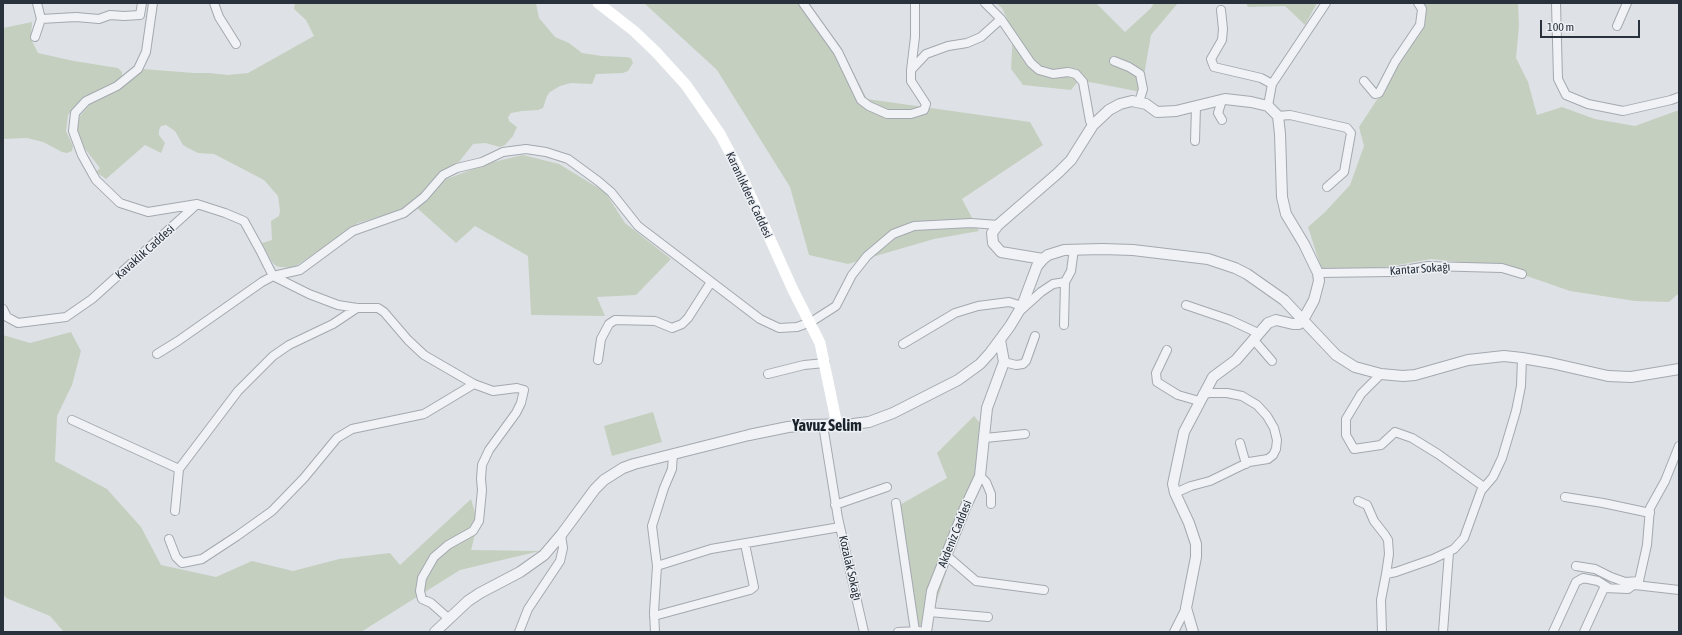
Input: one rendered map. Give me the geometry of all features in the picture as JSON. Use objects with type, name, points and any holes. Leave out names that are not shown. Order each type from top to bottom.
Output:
[{"type":"main road","name":"Karanlıkdere Caddesi","points":[[598,3],[634,31],[656,52],[686,85],[710,118],[738,168],[793,290],[820,343],[837,425]]},
{"type":"street","points":[[35,36],[41,19],[37,3]]},
{"type":"street","points":[[41,19],[76,17],[99,19],[110,15],[140,15],[142,3]]},
{"type":"street","points":[[153,3],[146,52],[138,69],[117,86],[86,101],[75,114],[73,132],[82,155],[96,180],[120,202],[148,212],[197,204],[244,221],[273,276],[309,294],[338,304],[357,308],[378,308],[384,312],[408,340],[424,355],[474,384],[493,391],[517,388],[524,390],[521,403],[516,413],[489,450],[482,465],[482,490],[479,521],[473,531],[448,545],[434,557],[422,578],[420,592],[422,599],[431,603],[448,618]]},
{"type":"street","points":[[214,3],[219,17],[236,44]]},
{"type":"street","points":[[803,3],[838,52],[861,100],[869,106],[887,114],[911,114],[924,110],[926,104],[911,82],[914,38],[914,3]]},
{"type":"street","points":[[985,3],[1000,19],[1030,63],[1039,70],[1053,74],[1068,72],[1076,74],[1083,82],[1090,121],[1093,125]]},
{"type":"street","points":[[1268,106],[1272,84],[1326,3]]},
{"type":"street","points":[[1364,81],[1375,94],[1379,93],[1396,62],[1420,25],[1422,9],[1418,3]]},
{"type":"street","points":[[1556,3],[1558,79],[1566,95],[1588,104],[1623,111],[1679,97]]},
{"type":"street","points":[[1617,26],[1627,3]]},
{"type":"street","points":[[1221,10],[1223,29],[1222,40],[1212,59],[1214,67],[1261,78],[1272,84]]},
{"type":"street","points":[[911,70],[926,54],[948,46],[967,43],[981,37],[1000,19]]},
{"type":"street","points":[[1114,61],[1129,67],[1140,74],[1143,89],[1139,102]]},
{"type":"street","points":[[1222,100],[1218,113],[1222,120]]},
{"type":"street","points":[[1042,259],[1001,252],[993,243],[995,229],[1071,160],[1093,125],[1109,110],[1120,104],[1132,101],[1146,104],[1157,112],[1176,111],[1222,100],[1251,102],[1268,106],[1278,116],[1282,197],[1286,214],[1304,244],[1318,273],[1319,281],[1314,300],[1303,320],[1296,324],[1272,321],[1268,323],[1236,360],[1213,376],[1184,432],[1173,484],[1175,493],[1189,523],[1196,544],[1196,557],[1186,608],[1174,632]]},
{"type":"street","points":[[1195,141],[1196,106]]},
{"type":"street","points":[[1278,116],[1290,115],[1347,128],[1351,133],[1344,172],[1327,187]]},
{"type":"street","points":[[157,354],[262,282],[273,276],[300,270],[353,231],[404,212],[424,197],[443,175],[457,168],[482,162],[503,152],[526,148],[568,159],[611,192],[638,226],[760,319],[779,328],[797,327],[810,322],[836,306],[852,275],[867,256],[893,234],[914,226],[971,223],[995,229]]},
{"type":"street","name":"Kavaklık Caddesi","points":[[3,309],[7,317],[18,323],[66,317],[92,299],[197,204]]},
{"type":"street","points":[[1064,325],[1065,282],[1070,272],[1074,249]]},
{"type":"street","points":[[435,632],[448,618],[480,593],[534,563],[561,535],[595,488],[613,473],[634,464],[788,427],[853,424],[880,418],[945,388],[980,364],[1000,340],[1020,310],[1032,274],[1042,259],[1055,252],[1074,249],[1133,250],[1208,259],[1222,263],[1247,274],[1273,291],[1294,309],[1336,355],[1356,367],[1380,374],[1403,376],[1486,357],[1522,358],[1608,376],[1631,377],[1679,369]]},
{"type":"street","name":"Kantar Sokağı","points":[[1318,273],[1392,272],[1428,266],[1502,268],[1522,274]]},
{"type":"street","points":[[598,360],[601,339],[609,324],[615,320],[655,321],[672,328],[682,324],[688,318],[711,282]]},
{"type":"street","points":[[1020,310],[1053,284],[1065,282]]},
{"type":"street","points":[[903,344],[955,314],[978,306],[1009,302],[1020,310]]},
{"type":"street","points":[[1186,305],[1230,320],[1256,336],[1272,361]]},
{"type":"street","points":[[175,511],[179,469],[238,391],[274,356],[289,345],[333,324],[357,308]]},
{"type":"street","points":[[1000,340],[1004,362],[1016,365],[1023,364],[1026,361],[1036,336]]},
{"type":"street","points":[[1167,350],[1156,373],[1157,382],[1178,396],[1201,398],[1222,393],[1242,396],[1258,405],[1267,416],[1274,428],[1277,440],[1276,449],[1273,455],[1268,459],[1246,464],[1210,481],[1191,486],[1175,493]]},
{"type":"street","points":[[1386,574],[1396,572],[1449,552],[1454,549],[1464,538],[1481,491],[1493,477],[1502,458],[1516,411],[1521,386],[1522,358]]},
{"type":"street","name":"Akdeniz Caddesi","points":[[926,631],[932,591],[965,508],[980,476],[987,408],[1004,362]]},
{"type":"street","points":[[768,374],[804,365],[825,363]]},
{"type":"street","points":[[1380,374],[1361,394],[1346,419],[1346,435],[1354,449],[1381,445],[1395,432],[1412,438],[1438,454],[1484,487]]},
{"type":"street","points":[[169,540],[176,557],[182,563],[202,559],[272,511],[304,478],[336,438],[352,429],[424,414],[474,384]]},
{"type":"street","points":[[72,420],[179,469]]},
{"type":"street","name":"Kozalak Sokağı","points":[[823,425],[840,527],[864,632]]},
{"type":"street","points":[[985,438],[1025,434]]},
{"type":"street","points":[[1240,443],[1246,464]]},
{"type":"street","points":[[1584,632],[1604,588],[1628,589],[1637,583],[1647,545],[1650,508],[1665,481],[1678,451]]},
{"type":"street","points":[[655,632],[654,616],[657,566],[652,526],[672,469],[673,454]]},
{"type":"street","points":[[980,476],[986,482],[991,494],[991,504]]},
{"type":"street","points":[[836,505],[887,487]]},
{"type":"street","points":[[1566,497],[1650,513]]},
{"type":"street","points":[[1358,501],[1367,505],[1374,521],[1388,540],[1389,554],[1381,600],[1383,631]]},
{"type":"street","points":[[896,503],[915,631]]},
{"type":"street","points":[[657,566],[711,550],[840,527]]},
{"type":"street","points":[[519,632],[528,609],[560,561],[563,548],[561,535]]},
{"type":"street","points":[[654,616],[750,590],[754,587],[745,544]]},
{"type":"street","points":[[1444,632],[1449,552]]},
{"type":"street","points":[[946,554],[976,581],[1044,590]]},
{"type":"street","points":[[1576,566],[1595,569],[1625,582],[1679,590]]},
{"type":"street","points":[[1553,632],[1576,582],[1583,578],[1598,581],[1609,588]]},
{"type":"street","points":[[1186,608],[1193,632]]},
{"type":"street","points":[[929,612],[988,617]]},
{"type":"street","points":[[898,632],[926,631]]},
{"type":"green space","points":[[295,3],[536,3],[539,18],[555,37],[569,43],[582,53],[626,57],[631,58],[633,63],[628,71],[623,73],[596,74],[592,84],[571,83],[560,86],[550,92],[543,108],[538,110],[511,113],[508,117],[509,121],[517,127],[513,136],[505,145],[500,147],[485,143],[473,144],[459,162],[443,170],[430,186],[405,209],[358,223],[296,266],[292,268],[281,267],[276,266],[272,262],[262,243],[272,240],[271,221],[279,216],[280,211],[278,196],[264,180],[214,154],[198,153],[188,148],[183,145],[175,131],[166,125],[161,126],[159,130],[159,135],[165,143],[161,153],[145,145],[106,179],[96,172],[100,168],[82,145],[76,126],[80,116],[90,104],[116,89],[143,69],[227,75],[248,73],[314,36],[306,20],[294,9]]},
{"type":"green space","points":[[644,3],[809,3],[814,12],[840,46],[867,99],[1030,122],[1043,145],[962,199],[979,231],[934,239],[848,264],[809,255],[790,187],[717,70]]},
{"type":"green space","points":[[996,3],[1096,3],[1125,32],[1151,8],[1154,3],[1178,3],[1151,35],[1141,92],[1079,80],[1071,90],[1023,85],[1011,69],[1013,32],[1002,8]]},
{"type":"green space","points":[[1246,3],[1317,3],[1305,25],[1285,6],[1248,7]]},
{"type":"green space","points":[[1421,3],[1518,3],[1519,26],[1516,58],[1528,82],[1537,115],[1562,107],[1595,119],[1635,126],[1679,110],[1679,293],[1669,302],[1635,301],[1570,291],[1498,266],[1431,259],[1343,275],[1322,271],[1308,227],[1325,212],[1350,185],[1364,146],[1359,127],[1380,95],[1417,25]]},
{"type":"green space","points":[[32,22],[31,39],[38,53],[74,61],[118,68],[122,72],[122,77],[119,81],[82,100],[68,115],[66,131],[73,146],[72,151],[67,153],[43,142],[27,138],[3,139],[3,28]]},
{"type":"green space","points":[[523,155],[559,164],[605,192],[625,223],[671,259],[636,295],[597,297],[605,316],[531,315],[528,256],[475,226],[456,243],[417,208],[444,180],[489,163]]},
{"type":"green space","points":[[71,332],[81,351],[72,385],[57,416],[55,461],[107,489],[141,527],[161,565],[216,577],[252,561],[293,571],[339,559],[390,553],[400,565],[471,499],[478,523],[471,550],[540,551],[460,570],[361,632],[64,632],[50,616],[6,598],[3,594],[3,335],[30,343]]},
{"type":"green space","points":[[653,412],[662,442],[612,456],[604,426]]},
{"type":"green space","points":[[974,416],[987,431],[982,459],[931,619],[916,629],[896,507],[947,478],[937,453]]},
{"type":"district","name":"Yavuz Selim","points":[[827,426]]}]
